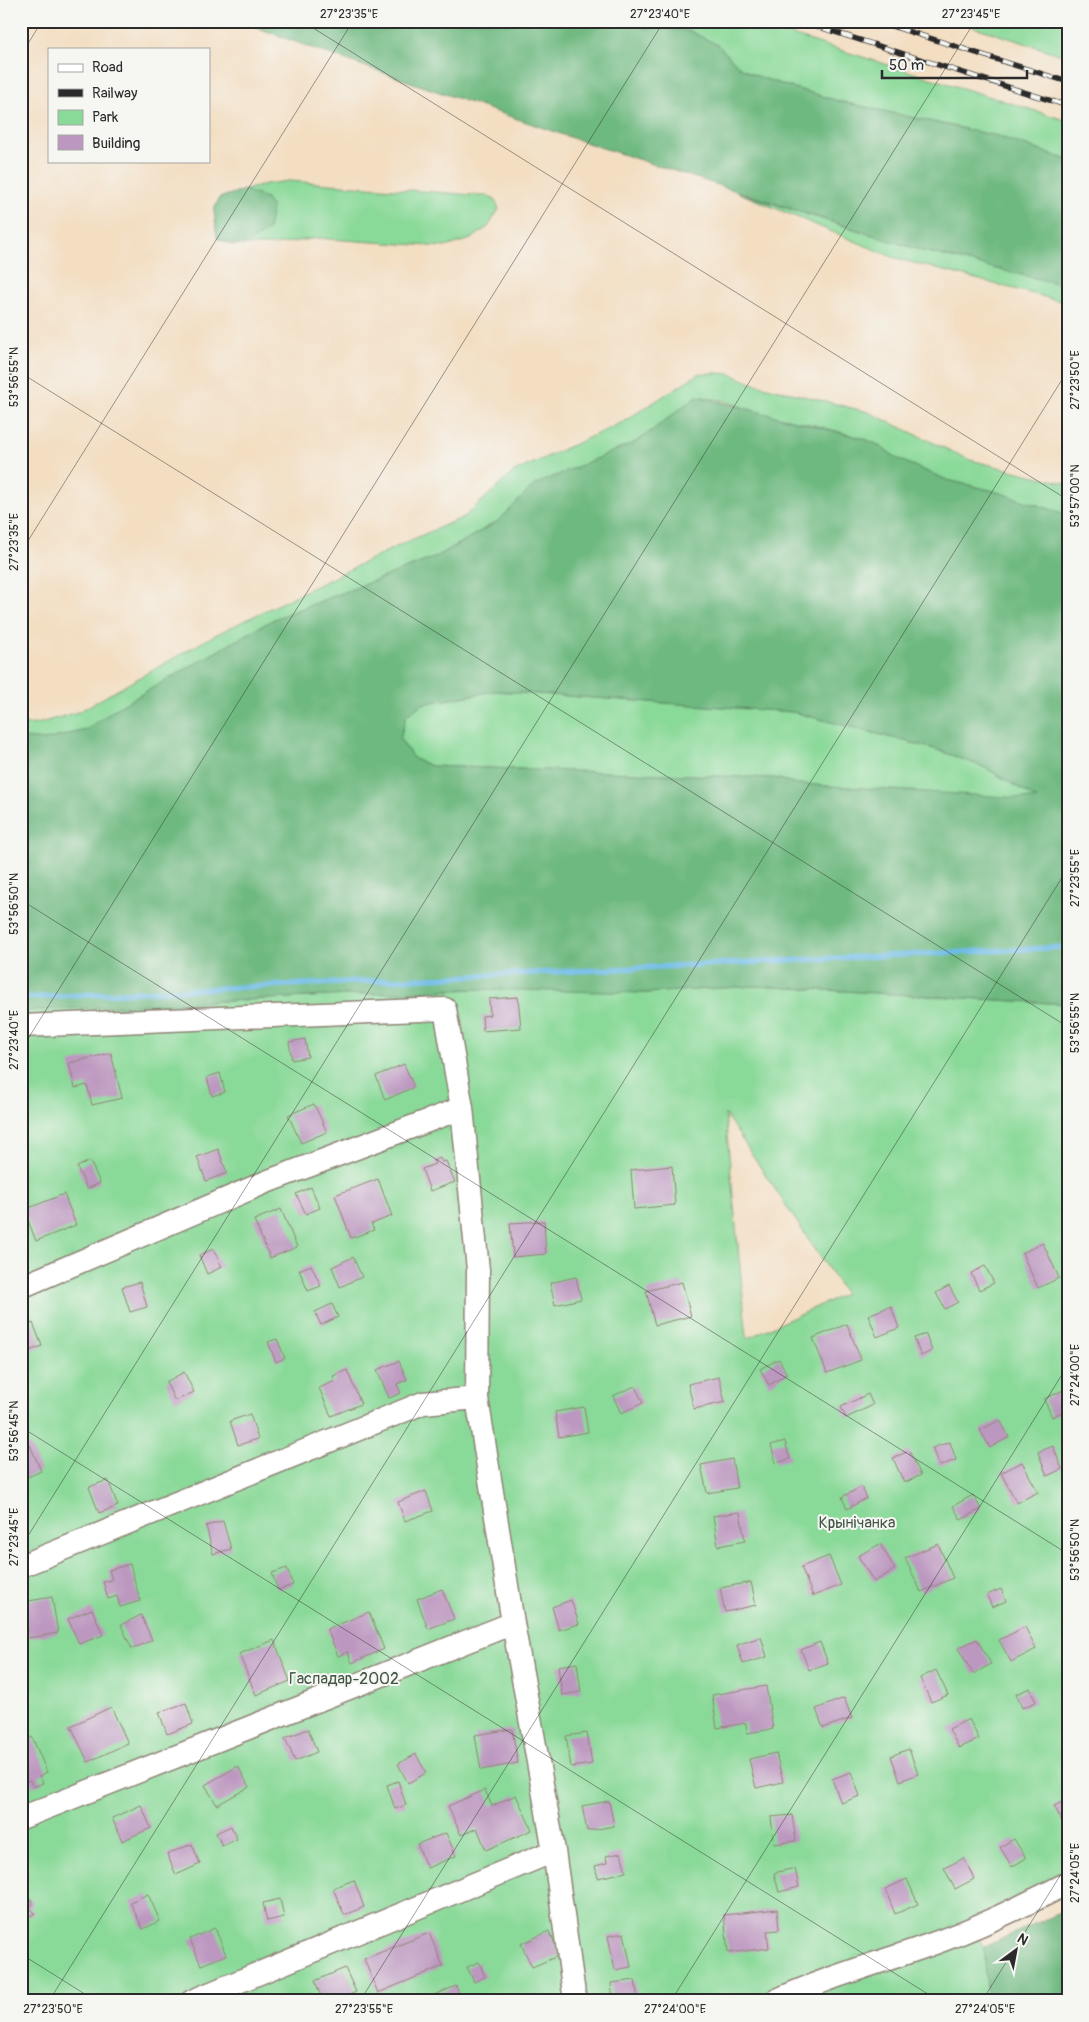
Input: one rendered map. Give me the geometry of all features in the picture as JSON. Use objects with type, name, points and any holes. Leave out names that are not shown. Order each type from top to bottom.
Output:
[{"type":"street","points":[[21,1026],[445,1010],[462,1108],[478,1270],[476,1398],[554,1851],[575,2001]]},
{"type":"street","points":[[21,1287],[266,1182],[462,1108]]},
{"type":"street","points":[[21,1566],[423,1403],[476,1398]]},
{"type":"street","points":[[21,1818],[514,1623]]},
{"type":"street","points":[[192,2001],[554,1851]]},
{"type":"street","points":[[775,2001],[808,1986],[944,1940],[1027,1904],[1068,1883]]},
{"type":"green space","points":[[240,21],[629,21],[646,28],[690,31],[718,45],[738,66],[752,74],[777,83],[842,102],[997,136],[1068,160],[1068,286],[923,251],[581,141],[306,46]]},
{"type":"green space","points":[[629,21],[747,21],[1068,121],[1068,160],[997,136],[842,102],[777,83],[752,74],[738,66],[718,45],[658,29],[646,28]]},
{"type":"green space","points":[[956,21],[1068,21],[1068,57]]},
{"type":"green space","points":[[289,181],[486,196],[494,198],[499,209],[488,227],[471,239],[445,247],[316,238],[276,245],[232,245],[217,238],[214,210],[219,198],[266,184]]},
{"type":"green space","points":[[244,190],[264,197],[272,207],[268,230],[249,242],[239,245],[217,238],[214,210],[219,198]]},
{"type":"green space","points":[[739,193],[923,251],[1068,286],[1068,303],[895,258]]},
{"type":"green space","points":[[698,374],[731,374],[751,383],[868,412],[970,460],[1068,484],[1068,515],[994,491],[947,480],[900,460],[878,445],[865,439],[757,412],[725,401],[697,396],[638,441],[534,485],[498,521],[436,557],[274,619],[117,708],[86,730],[45,740],[21,738],[21,725],[37,724],[78,712],[217,634],[404,543],[464,517],[514,472],[623,422]]},
{"type":"green space","points":[[697,396],[865,439],[878,445],[900,460],[947,480],[994,491],[1068,515],[1068,1004],[755,986],[646,993],[469,989],[21,1011],[21,738],[45,740],[86,730],[117,708],[274,619],[436,557],[498,521],[534,485],[638,441]],"holes":[[[495,691],[793,712],[935,749],[986,768],[1037,799],[798,784],[774,778],[431,766],[413,758],[400,739],[406,716],[422,704]]]},
{"type":"green space","points":[[495,691],[793,712],[935,749],[986,768],[1038,800],[798,784],[774,778],[431,766],[413,758],[400,739],[406,716],[422,704]]},
{"type":"green space","name":"Гаспадар-2002","points":[[755,986],[1068,1004],[1068,1871],[967,1922],[984,1947],[988,2001],[21,2001],[21,1011],[497,988],[646,993]],"holes":[[[725,1114],[845,1294],[747,1338]]]},
{"type":"green space","points":[[1068,1909],[1068,2001],[988,2001],[984,1947]]},
{"type":"building","points":[[518,997],[521,1028],[483,1031],[482,1016],[490,1015],[489,999]]},
{"type":"building","points":[[305,1039],[308,1057],[292,1060],[289,1042]]},
{"type":"building","points":[[111,1053],[122,1098],[92,1105],[87,1085],[75,1088],[69,1063]]},
{"type":"building","points":[[404,1064],[414,1087],[385,1100],[376,1076]]},
{"type":"building","points":[[220,1073],[225,1092],[212,1096],[207,1077]]},
{"type":"building","points":[[314,1104],[327,1132],[301,1143],[288,1115]]},
{"type":"building","points":[[218,1149],[227,1173],[206,1181],[197,1157]]},
{"type":"building","points":[[440,1158],[442,1162],[446,1161],[455,1182],[430,1191],[422,1169],[435,1164],[433,1161]]},
{"type":"building","points":[[90,1161],[100,1183],[87,1189],[77,1167]]},
{"type":"building","points":[[672,1166],[675,1205],[634,1209],[631,1170]]},
{"type":"building","points":[[378,1179],[392,1216],[371,1224],[374,1230],[351,1238],[335,1195]]},
{"type":"building","points":[[311,1187],[320,1208],[306,1214],[296,1194]]},
{"type":"building","points":[[64,1194],[76,1225],[36,1241],[24,1210]]},
{"type":"building","points":[[281,1209],[297,1247],[270,1258],[254,1220]]},
{"type":"building","points":[[544,1221],[546,1254],[513,1257],[510,1223]]},
{"type":"building","points":[[1043,1243],[1059,1278],[1038,1288],[1022,1253]]},
{"type":"building","points":[[213,1249],[222,1267],[207,1274],[199,1255]]},
{"type":"building","points":[[353,1257],[362,1277],[340,1287],[332,1267]]},
{"type":"building","points":[[311,1265],[321,1286],[308,1291],[299,1270]]},
{"type":"building","points":[[985,1266],[994,1283],[979,1290],[971,1273]]},
{"type":"building","points":[[576,1277],[581,1299],[555,1305],[550,1283]]},
{"type":"building","points":[[140,1282],[147,1307],[130,1312],[122,1287]]},
{"type":"building","points":[[682,1282],[691,1316],[655,1325],[646,1291]]},
{"type":"building","points":[[949,1286],[958,1302],[945,1309],[936,1293]]},
{"type":"building","points":[[332,1304],[338,1317],[321,1325],[315,1312]]},
{"type":"building","points":[[891,1306],[899,1328],[877,1337],[868,1315]]},
{"type":"building","points":[[33,1323],[42,1346],[24,1353],[21,1347],[21,1327]]},
{"type":"building","points":[[847,1324],[861,1360],[827,1373],[813,1338]]},
{"type":"building","points":[[926,1334],[932,1351],[921,1356],[914,1338]]},
{"type":"building","points":[[277,1339],[285,1358],[276,1362],[268,1342]]},
{"type":"building","points":[[779,1359],[787,1374],[769,1385],[760,1369]]},
{"type":"building","points":[[399,1361],[407,1380],[397,1384],[401,1393],[389,1398],[377,1370]]},
{"type":"building","points":[[347,1370],[361,1404],[331,1416],[319,1388],[335,1381],[333,1376]]},
{"type":"building","points":[[184,1372],[194,1392],[175,1401],[166,1382]]},
{"type":"building","points":[[719,1377],[725,1402],[694,1409],[688,1384]]},
{"type":"building","points":[[635,1386],[643,1403],[621,1413],[613,1396]]},
{"type":"building","points":[[1068,1388],[1068,1409],[1052,1417],[1044,1399]]},
{"type":"building","points":[[868,1394],[873,1405],[846,1418],[841,1407]]},
{"type":"building","points":[[584,1407],[588,1432],[559,1437],[555,1412]]},
{"type":"building","points":[[250,1414],[258,1439],[238,1445],[230,1421]]},
{"type":"building","points":[[1000,1420],[1009,1437],[990,1448],[980,1430]]},
{"type":"building","points":[[785,1441],[790,1459],[776,1463],[771,1445]]},
{"type":"building","points":[[950,1442],[956,1460],[939,1466],[932,1448]]},
{"type":"building","points":[[30,1445],[41,1471],[21,1480],[21,1449]]},
{"type":"building","points":[[1053,1446],[1062,1469],[1047,1476],[1038,1452]]},
{"type":"building","points":[[909,1451],[921,1475],[904,1483],[893,1458]]},
{"type":"building","points":[[732,1459],[737,1488],[707,1493],[701,1465]]},
{"type":"building","points":[[1022,1462],[1038,1492],[1017,1503],[1001,1473]]},
{"type":"building","points":[[108,1480],[118,1506],[99,1513],[89,1487]]},
{"type":"building","points":[[861,1487],[867,1498],[847,1509],[842,1497]]},
{"type":"building","points":[[426,1491],[433,1511],[405,1521],[398,1502]]},
{"type":"building","points":[[973,1495],[981,1509],[961,1520],[953,1506]]},
{"type":"building","points":[[740,1512],[745,1541],[718,1546],[713,1516]]},
{"type":"building","points":[[223,1521],[231,1549],[213,1554],[206,1526]]},
{"type":"building","points":[[880,1544],[895,1569],[874,1582],[858,1556]]},
{"type":"building","points":[[938,1544],[953,1578],[921,1592],[905,1558]]},
{"type":"building","points":[[829,1556],[841,1585],[813,1596],[801,1567]]},
{"type":"building","points":[[130,1564],[140,1601],[120,1607],[117,1596],[108,1599],[103,1582],[112,1580],[109,1570]]},
{"type":"building","points":[[287,1568],[293,1585],[278,1590],[272,1573]]},
{"type":"building","points":[[751,1582],[756,1605],[725,1612],[720,1588]]},
{"type":"building","points":[[442,1589],[454,1619],[428,1629],[417,1599]]},
{"type":"building","points":[[1001,1589],[1006,1601],[992,1607],[987,1595]]},
{"type":"building","points":[[52,1597],[58,1633],[29,1638],[23,1602]]},
{"type":"building","points":[[571,1600],[579,1624],[559,1630],[552,1607]]},
{"type":"building","points":[[92,1609],[103,1635],[79,1644],[68,1619]]},
{"type":"building","points":[[369,1612],[384,1649],[352,1663],[348,1652],[338,1656],[327,1629]]},
{"type":"building","points":[[141,1615],[152,1640],[132,1649],[121,1625]]},
{"type":"building","points":[[1025,1627],[1036,1649],[1011,1662],[999,1640]]},
{"type":"building","points":[[761,1637],[767,1657],[743,1664],[737,1645]]},
{"type":"building","points":[[977,1639],[991,1664],[973,1674],[958,1648]]},
{"type":"building","points":[[274,1640],[290,1681],[256,1695],[239,1654]]},
{"type":"building","points":[[820,1642],[828,1663],[809,1670],[801,1650]]},
{"type":"building","points":[[577,1663],[581,1692],[562,1695],[558,1666]]},
{"type":"building","points":[[936,1670],[948,1695],[931,1702],[920,1678]]},
{"type":"building","points":[[766,1686],[773,1729],[747,1733],[746,1723],[717,1728],[712,1695]]},
{"type":"building","points":[[1030,1688],[1036,1702],[1022,1708],[1016,1694]]},
{"type":"building","points":[[844,1698],[852,1718],[823,1728],[816,1709]]},
{"type":"building","points":[[186,1703],[193,1724],[167,1734],[159,1712]]},
{"type":"building","points":[[111,1707],[128,1743],[88,1762],[71,1726]]},
{"type":"building","points":[[969,1719],[979,1739],[959,1748],[949,1729]]},
{"type":"building","points":[[308,1729],[317,1752],[295,1761],[285,1738]]},
{"type":"building","points":[[512,1729],[518,1763],[481,1770],[475,1735]]},
{"type":"building","points":[[587,1733],[592,1764],[571,1767],[566,1736]]},
{"type":"building","points":[[32,1737],[47,1772],[39,1776],[43,1783],[33,1787],[30,1780],[21,1784],[21,1742]]},
{"type":"building","points":[[909,1749],[918,1774],[900,1781],[891,1756]]},
{"type":"building","points":[[776,1753],[783,1782],[756,1788],[749,1759]]},
{"type":"building","points":[[416,1754],[426,1773],[408,1783],[398,1764]]},
{"type":"building","points":[[238,1766],[249,1787],[217,1805],[205,1785]]},
{"type":"building","points":[[851,1772],[860,1796],[841,1803],[832,1779]]},
{"type":"building","points":[[398,1781],[406,1805],[395,1809],[387,1785]]},
{"type":"building","points":[[485,1790],[492,1806],[516,1795],[532,1830],[486,1850],[477,1828],[461,1835],[448,1806]]},
{"type":"building","points":[[1068,1799],[1068,1832],[1054,1806]]},
{"type":"building","points":[[609,1801],[614,1826],[587,1831],[582,1806]]},
{"type":"building","points":[[141,1805],[151,1828],[122,1841],[112,1818]]},
{"type":"building","points":[[792,1815],[796,1841],[774,1844],[771,1817]]},
{"type":"building","points":[[231,1826],[237,1839],[222,1846],[216,1833]]},
{"type":"building","points":[[446,1833],[456,1856],[427,1868],[417,1844]]},
{"type":"building","points":[[1014,1839],[1026,1858],[1012,1867],[1000,1847]]},
{"type":"building","points":[[192,1844],[200,1864],[176,1875],[167,1854]]},
{"type":"building","points":[[621,1853],[626,1872],[598,1878],[595,1866],[607,1863],[606,1856]]},
{"type":"building","points":[[964,1858],[974,1879],[955,1889],[944,1868]]},
{"type":"building","points":[[795,1868],[799,1887],[779,1892],[774,1873]]},
{"type":"building","points":[[907,1879],[918,1904],[895,1914],[885,1889]]},
{"type":"building","points":[[354,1880],[364,1907],[344,1915],[333,1888]]},
{"type":"building","points":[[148,1894],[160,1921],[143,1929],[130,1902]]},
{"type":"building","points":[[28,1899],[31,1899],[33,1903],[30,1908],[35,1913],[31,1916],[26,1914],[29,1908],[25,1903]]},
{"type":"building","points":[[280,1899],[284,1917],[267,1921],[263,1903]]},
{"type":"building","points":[[777,1909],[779,1930],[767,1931],[769,1948],[728,1953],[724,1915]]},
{"type":"building","points":[[215,1928],[226,1955],[201,1965],[190,1939]]},
{"type":"building","points":[[549,1931],[560,1955],[532,1967],[521,1944]]},
{"type":"building","points":[[429,1933],[443,1966],[378,1993],[364,1959]]},
{"type":"building","points":[[624,1933],[631,1967],[615,1970],[608,1936]]},
{"type":"building","points":[[479,1962],[485,1977],[474,1982],[467,1967]]},
{"type":"building","points":[[345,1968],[356,1992],[337,2001],[323,2001],[315,1981]]},
{"type":"building","points":[[635,1980],[638,2001],[613,2001],[611,1983]]},
{"type":"building","points":[[456,1986],[462,2001],[420,2001]]},
{"type":"waterway","points":[[21,998],[1068,947]]},
{"type":"railway","points":[[800,21],[1068,106]]},
{"type":"railway","points":[[876,21],[1068,82]]},
{"type":"park label","name":"Крынічанка","points":[[857,1522]]}]
